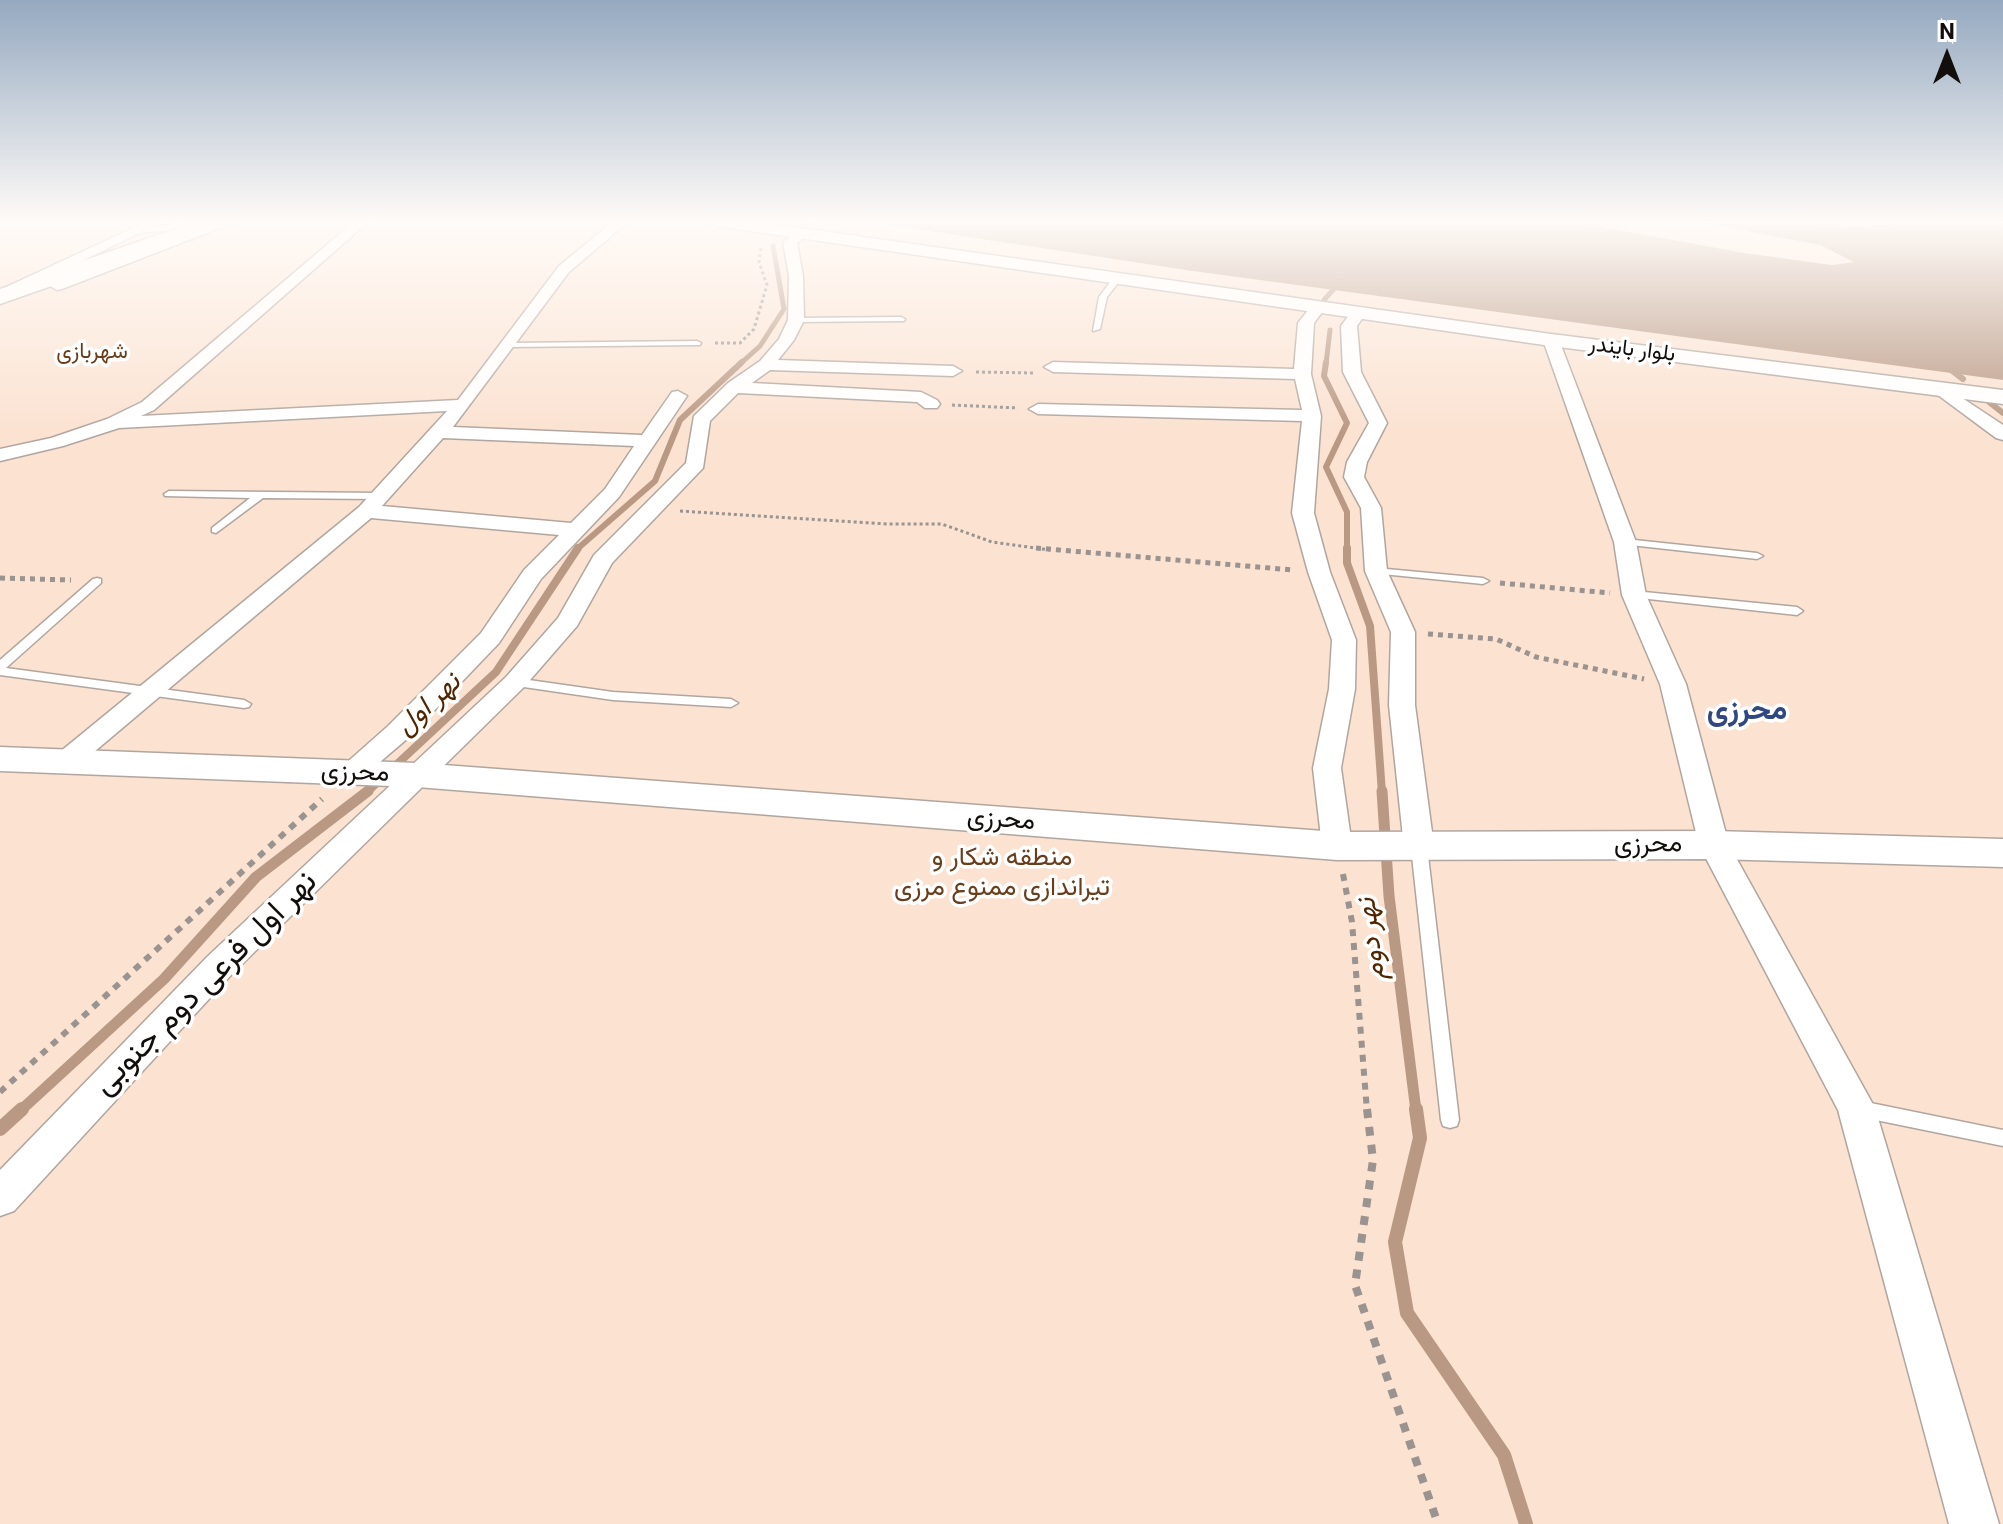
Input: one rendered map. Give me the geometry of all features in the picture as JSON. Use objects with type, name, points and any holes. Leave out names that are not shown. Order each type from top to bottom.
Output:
[{"type":"main road","points":[[0,314],[45,292]]},
{"type":"street","points":[[0,455],[56,442],[114,423],[148,406],[280,292]]},
{"type":"street","points":[[65,762],[373,503],[463,405],[547,292]]},
{"type":"street","points":[[385,774],[515,682],[568,621],[602,560],[696,464],[701,420],[734,387],[766,365],[796,320],[796,292]]},
{"type":"street","name":"بلوار بایندر","points":[[1211,292],[1551,340],[2003,397]]},
{"type":"street","points":[[1318,307],[1306,323],[1302,374],[1312,416],[1303,513],[1319,572],[1344,640],[1342,689],[1327,768],[1349,846]]},
{"type":"street","points":[[1358,313],[1349,326],[1352,372],[1378,423],[1357,462],[1354,477],[1371,508],[1376,571],[1403,632],[1402,705],[1411,847]]},
{"type":"street","points":[[1551,340],[1625,542],[1634,595],[1673,684],[1714,845],[1856,1108],[1974,1524]]},
{"type":"street","points":[[766,365],[953,371]]},
{"type":"street","points":[[1053,367],[1302,374]]},
{"type":"street","points":[[734,387],[921,397],[931,404]]},
{"type":"street","points":[[1944,391],[2003,434]]},
{"type":"street","points":[[385,774],[398,732],[490,638],[532,575],[612,493],[678,396]]},
{"type":"street","points":[[114,423],[463,405]]},
{"type":"street","points":[[1038,409],[1312,416]]},
{"type":"street","points":[[439,432],[647,441]]},
{"type":"street","points":[[373,503],[575,530]]},
{"type":"street","name":"محرزی","points":[[0,759],[385,774],[1349,846],[1714,845],[2003,853]]},
{"type":"street","name":"نهر اول فرعی دوم جنوبی","points":[[0,1198],[220,965],[385,774]]},
{"type":"lane","points":[[1096,329],[1107,292]]},
{"type":"lane","points":[[796,320],[901,319]]},
{"type":"lane","points":[[509,345],[697,343]]},
{"type":"lane","points":[[169,494],[260,495],[373,503]]},
{"type":"lane","points":[[216,530],[260,495]]},
{"type":"lane","points":[[1625,542],[1757,556]]},
{"type":"lane","points":[[1376,571],[1483,581]]},
{"type":"lane","points":[[0,669],[97,581]]},
{"type":"lane","points":[[1634,595],[1797,611]]},
{"type":"lane","points":[[0,669],[244,704]]},
{"type":"lane","points":[[515,682],[613,696],[731,703]]},
{"type":"lane","points":[[1411,847],[1450,1120]]},
{"type":"lane","points":[[1856,1108],[2003,1138]]},
{"type":"path","points":[[697,343],[740,343],[754,329],[765,292]]},
{"type":"path","points":[[953,371],[1035,373],[1053,367]]},
{"type":"path","points":[[931,404],[1038,409]]},
{"type":"path","points":[[651,509],[887,524],[942,524],[992,542],[1069,553],[1319,572]]},
{"type":"path","points":[[0,578],[97,581]]},
{"type":"path","points":[[1483,581],[1634,595]]},
{"type":"path","points":[[1403,632],[1496,639],[1536,657],[1673,684]]},
{"type":"path","points":[[0,1092],[155,954],[385,774]]},
{"type":"path","points":[[1349,846],[1364,1080],[1373,1160],[1355,1285],[1438,1524]]},
{"type":"green space","name":"منطقه شکار و تیراندازی ممنوع مرزی","points":[[0,292],[2003,292],[2003,1524],[0,1524]]},
{"type":"shaded area","points":[[1350,292],[2003,292],[2003,380]]},
{"type":"waterway","name":"نهر اول","points":[[740,364],[760,346],[784,309],[781,292]]},
{"type":"waterway","points":[[1324,300],[1331,292]]},
{"type":"waterway","name":"نهر دوم","points":[[1326,364],[1330,330]]},
{"type":"waterway","name":"نهر اول","points":[[578,549],[655,481],[680,420],[742,362]]},
{"type":"waterway","name":"نهر دوم","points":[[1326,362],[1324,376],[1347,423],[1326,467],[1347,512],[1347,563],[1370,626],[1382,793]]},
{"type":"waterway","points":[[1950,369],[1963,379]]},
{"type":"waterway","points":[[1989,402],[2003,413]]},
{"type":"waterway","name":"نهر اول","points":[[366,793],[496,672],[578,549]]},
{"type":"waterway","name":"نهر اول","points":[[20,1111],[164,979],[256,877],[368,791]]},
{"type":"waterway","name":"نهر دوم","points":[[1382,791],[1389,896],[1416,1111]]},
{"type":"waterway","name":"نهر اول","points":[[0,1129],[22,1109]]},
{"type":"waterway","name":"نهر دوم","points":[[1416,1109],[1420,1138],[1395,1242],[1407,1313],[1504,1455],[1526,1524]]},
{"type":"district","name":"محرزی","points":[[1747,711]]},
{"type":"park label","name":"شهربازی","points":[[92,352]]}]
